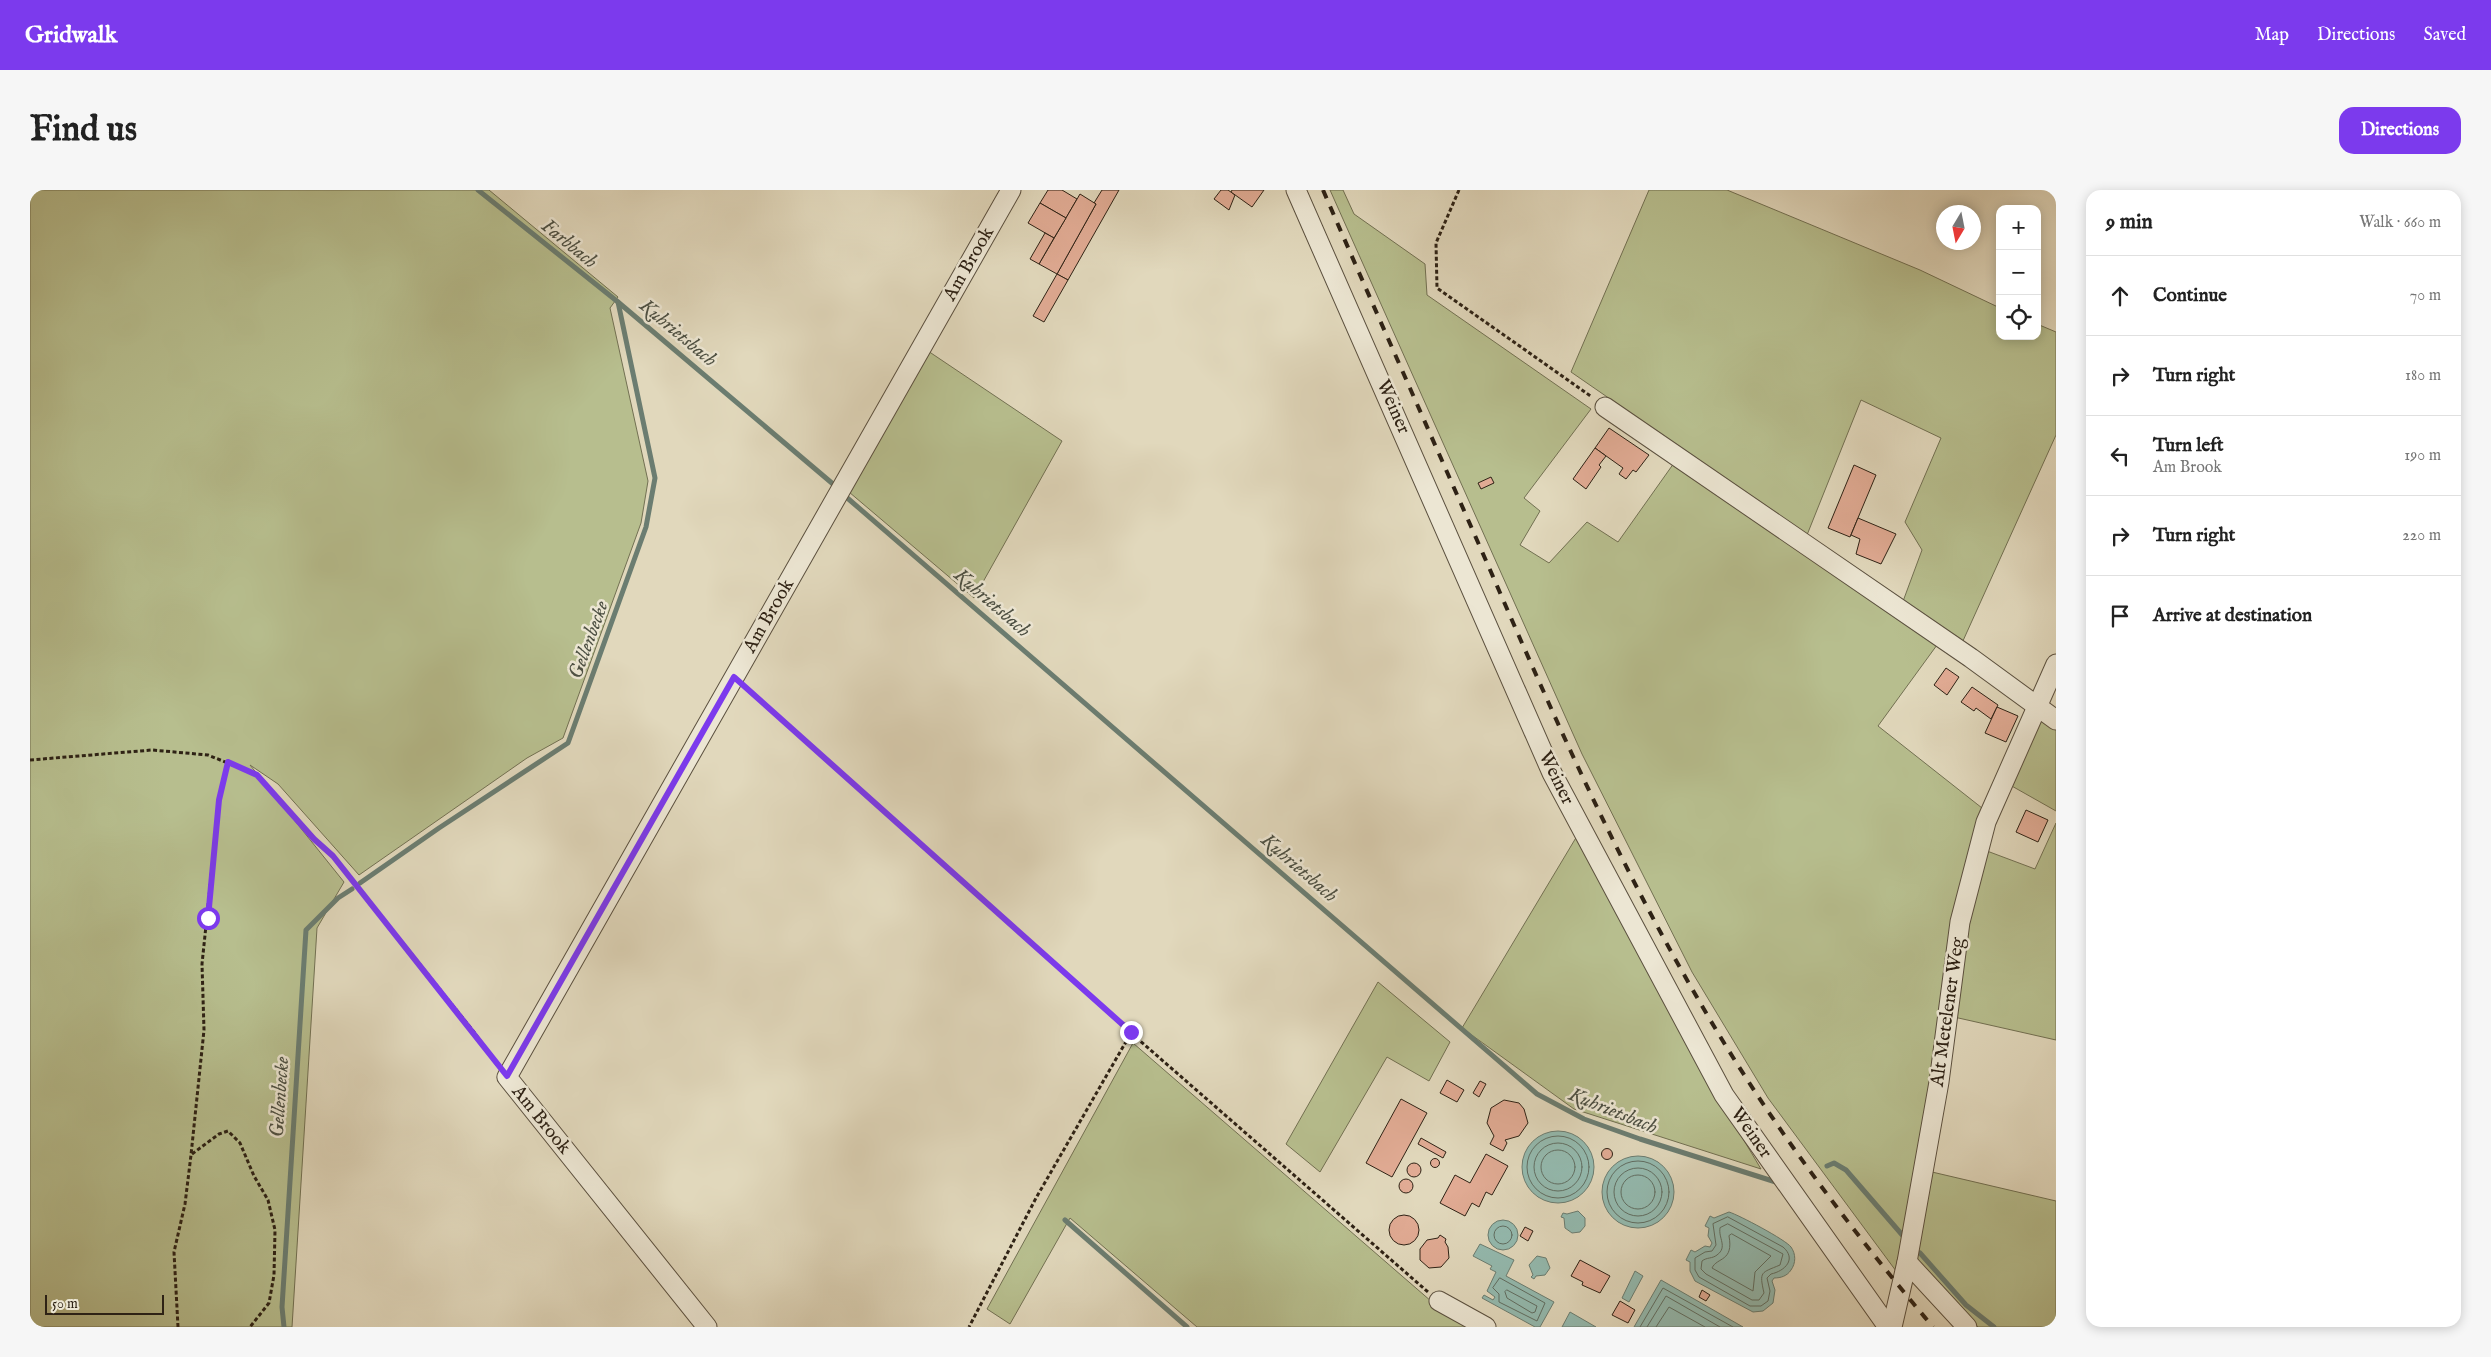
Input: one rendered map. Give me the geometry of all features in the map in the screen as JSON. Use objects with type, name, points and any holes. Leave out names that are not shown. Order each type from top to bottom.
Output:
[{"type":"street","name":"Am Brook","points":[[707,1327],[507,1076],[1011,190]]},
{"type":"street","name":"Weiner","points":[[1296,190],[1552,773],[1724,1095],[1888,1327]]},
{"type":"street","points":[[1605,407],[1971,658],[2056,720]]},
{"type":"street","name":"Alt Metelener Weg","points":[[1892,1327],[1907,1262],[1939,1082],[1960,922],[1986,822],[2056,664]]},
{"type":"street","points":[[1907,1262],[1967,1327]]},
{"type":"street","points":[[1439,1301],[1486,1327]]},
{"type":"path","points":[[1459,190],[1436,243],[1437,288],[1605,407]]},
{"type":"path","points":[[734,677],[1131,1032],[1439,1301]]},
{"type":"path","points":[[30,760],[152,750],[208,755],[257,775],[314,839],[333,856],[507,1076]]},
{"type":"path","points":[[178,1327],[174,1252],[185,1204],[204,1030],[202,964],[219,800],[228,762]]},
{"type":"path","points":[[969,1327],[1036,1198],[1131,1032]]},
{"type":"path","points":[[190,1155],[219,1134],[228,1130],[240,1143],[254,1176],[268,1200],[275,1230],[274,1275],[269,1303],[250,1327]]},
{"type":"green space","points":[[30,190],[489,190],[618,297],[610,308],[648,481],[641,523],[563,738],[527,758],[359,875],[278,784],[250,765],[344,882],[317,928],[292,1327],[30,1327]]},
{"type":"green space","points":[[1330,190],[1343,190],[1354,214],[1425,264],[1427,295],[1591,409],[1524,498],[1540,511],[1520,545],[1549,563],[1587,522],[1618,542],[1674,463],[1937,645],[1878,726],[1982,808],[1896,1271],[1768,1098],[1692,972],[1582,754]]},
{"type":"green space","points":[[1649,190],[1727,190],[1920,270],[1996,306],[1996,340],[2041,340],[2041,326],[2056,332],[2056,435],[1962,643],[1902,604],[1922,550],[1905,522],[1941,438],[1861,400],[1807,535],[1571,372]]},
{"type":"green space","points":[[928,351],[1062,441],[974,598],[849,492]]},
{"type":"green space","points":[[2041,717],[2056,727],[2056,811],[2010,785]]},
{"type":"green space","points":[[2056,823],[2056,1040],[1954,1017],[1966,924],[1987,851],[2035,869]]},
{"type":"green space","points":[[1577,836],[1711,1085],[1761,1169],[1574,1109],[1462,1028]]},
{"type":"green space","points":[[1378,982],[1450,1042],[1429,1081],[1387,1057],[1320,1172],[1286,1144]]},
{"type":"green space","points":[[1133,1043],[1439,1308],[1471,1327],[1197,1327],[1070,1218],[1010,1324],[987,1309]]},
{"type":"green space","points":[[1932,1172],[2056,1201],[2056,1327],[1978,1327],[1916,1261]]},
{"type":"water","points":[[1558,1131],[1578,1137],[1588,1147],[1594,1167],[1588,1187],[1578,1197],[1558,1203],[1538,1197],[1528,1187],[1522,1167],[1528,1147],[1538,1137]]},
{"type":"water","points":[[1638,1156],[1658,1162],[1668,1172],[1674,1192],[1668,1212],[1658,1222],[1638,1228],[1618,1222],[1608,1212],[1602,1192],[1608,1172],[1618,1162]]},
{"type":"water","points":[[1578,1211],[1585,1218],[1585,1226],[1580,1232],[1572,1233],[1565,1228],[1564,1218],[1561,1217],[1563,1213],[1567,1214]]},
{"type":"water","points":[[1729,1212],[1781,1239],[1791,1247],[1794,1253],[1795,1261],[1791,1270],[1786,1275],[1774,1278],[1772,1281],[1775,1290],[1773,1303],[1763,1311],[1753,1312],[1695,1281],[1690,1271],[1690,1262],[1686,1260],[1691,1250],[1695,1252],[1705,1246],[1710,1247],[1712,1243],[1708,1236],[1709,1228],[1705,1226],[1710,1216],[1714,1218]]},
{"type":"water","points":[[1503,1220],[1513,1225],[1518,1235],[1513,1245],[1503,1250],[1493,1245],[1488,1235],[1493,1225]]},
{"type":"water","points":[[1480,1244],[1514,1260],[1506,1276],[1554,1302],[1540,1327],[1535,1327],[1482,1298],[1484,1295],[1493,1300],[1495,1297],[1487,1291],[1496,1272],[1490,1269],[1492,1266],[1473,1256]]},
{"type":"water","points":[[1537,1256],[1546,1258],[1550,1268],[1545,1275],[1536,1276],[1534,1279],[1531,1277],[1533,1275],[1529,1265]]},
{"type":"water","points":[[1635,1271],[1643,1276],[1629,1302],[1622,1298]]},
{"type":"water","points":[[1661,1280],[1743,1327],[1634,1327]]},
{"type":"water","points":[[1570,1312],[1596,1327],[1562,1327]]},
{"type":"building","points":[[1048,190],[1062,190],[1077,199],[1066,218],[1040,203]]},
{"type":"building","points":[[1102,190],[1119,190],[1068,280],[1057,274]]},
{"type":"building","points":[[1221,190],[1228,190],[1235,195],[1229,210],[1214,199]]},
{"type":"building","points":[[1232,190],[1264,190],[1252,207],[1231,192]]},
{"type":"building","points":[[1080,194],[1096,204],[1057,274],[1039,264]]},
{"type":"building","points":[[1040,203],[1066,218],[1054,238],[1028,223]]},
{"type":"building","points":[[1045,233],[1054,238],[1039,264],[1030,259]]},
{"type":"building","points":[[1057,274],[1068,280],[1044,322],[1033,316]]},
{"type":"building","points":[[1609,428],[1649,455],[1636,472],[1633,470],[1626,479],[1619,474],[1623,468],[1595,448]]},
{"type":"building","points":[[1595,448],[1606,456],[1586,489],[1573,479]]},
{"type":"building","points":[[1854,465],[1876,475],[1850,537],[1828,528]]},
{"type":"building","points":[[1491,477],[1494,483],[1481,489],[1478,483]]},
{"type":"building","points":[[1858,518],[1896,534],[1881,564],[1856,554],[1860,539],[1851,535]]},
{"type":"building","points":[[1946,668],[1959,677],[1947,695],[1934,685]]},
{"type":"building","points":[[1972,687],[1998,705],[1991,719],[1976,708],[1974,711],[1961,702]]},
{"type":"building","points":[[1997,707],[2018,716],[2006,742],[1985,733]]},
{"type":"building","points":[[2026,810],[2048,820],[2038,842],[2016,832]]},
{"type":"building","points":[[1447,1080],[1464,1090],[1457,1102],[1440,1093]]},
{"type":"building","points":[[1480,1081],[1486,1084],[1479,1097],[1473,1093]]},
{"type":"building","points":[[1401,1099],[1427,1113],[1392,1177],[1366,1163]]},
{"type":"building","points":[[1504,1100],[1519,1103],[1524,1109],[1528,1123],[1519,1136],[1505,1140],[1507,1143],[1503,1151],[1490,1144],[1494,1136],[1487,1123],[1491,1108]]},
{"type":"building","points":[[1421,1138],[1446,1152],[1443,1158],[1418,1144]]},
{"type":"building","points":[[1607,1148],[1613,1154],[1607,1160],[1601,1154]]},
{"type":"building","points":[[1486,1154],[1508,1166],[1492,1195],[1486,1192],[1479,1207],[1472,1203],[1465,1216],[1440,1203],[1455,1175],[1470,1183]]},
{"type":"building","points":[[1435,1158],[1440,1163],[1435,1168],[1430,1163]]},
{"type":"building","points":[[1411,1163],[1417,1163],[1421,1170],[1417,1177],[1411,1177],[1407,1173],[1407,1167]]},
{"type":"building","points":[[1403,1179],[1409,1179],[1413,1186],[1409,1193],[1403,1193],[1399,1189],[1399,1183]]},
{"type":"building","points":[[1404,1215],[1415,1219],[1419,1230],[1415,1241],[1404,1245],[1393,1241],[1389,1230],[1393,1219]]},
{"type":"building","points":[[1525,1227],[1533,1231],[1528,1241],[1520,1236]]},
{"type":"building","points":[[1440,1235],[1446,1239],[1449,1258],[1441,1267],[1429,1268],[1420,1260],[1420,1249],[1427,1240],[1438,1238]]},
{"type":"building","points":[[1580,1260],[1610,1276],[1600,1293],[1582,1285],[1583,1282],[1571,1276]]},
{"type":"building","points":[[1702,1290],[1710,1295],[1706,1301],[1699,1297]]},
{"type":"building","points":[[1620,1301],[1635,1310],[1628,1323],[1612,1315]]},
{"type":"waterway","name":"Kuhrietsbach","points":[[478,190],[618,302],[833,484]]},
{"type":"waterway","name":"Gellenbecke","points":[[360,883],[439,828],[568,743],[646,527],[655,478],[618,302]]},
{"type":"waterway","name":"Kuhrietsbach","points":[[845,496],[1537,1094],[1584,1119],[1640,1139],[1779,1183]]},
{"type":"waterway","name":"Gellenbecke","points":[[284,1327],[282,1307],[306,930],[338,898],[352,889]]},
{"type":"waterway","name":"Kuhrietsbach","points":[[1827,1166],[1834,1163],[1846,1170],[1904,1237]]},
{"type":"waterway","points":[[1065,1220],[1187,1327]]},
{"type":"waterway","name":"Kuhrietsbach","points":[[1920,1253],[1966,1305],[1994,1327]]},
{"type":"railway","points":[[1323,190],[1563,735],[1641,895],[1698,999],[1779,1127],[1838,1209],[1933,1327]]},
{"type":"route","points":[[208,918],[216,822],[222,781],[228,762],[257,775],[326,852],[333,856],[507,1076],[734,677],[1131,1032]]},
{"type":"water label","name":"Farbbach","points":[[569,244]]}]
